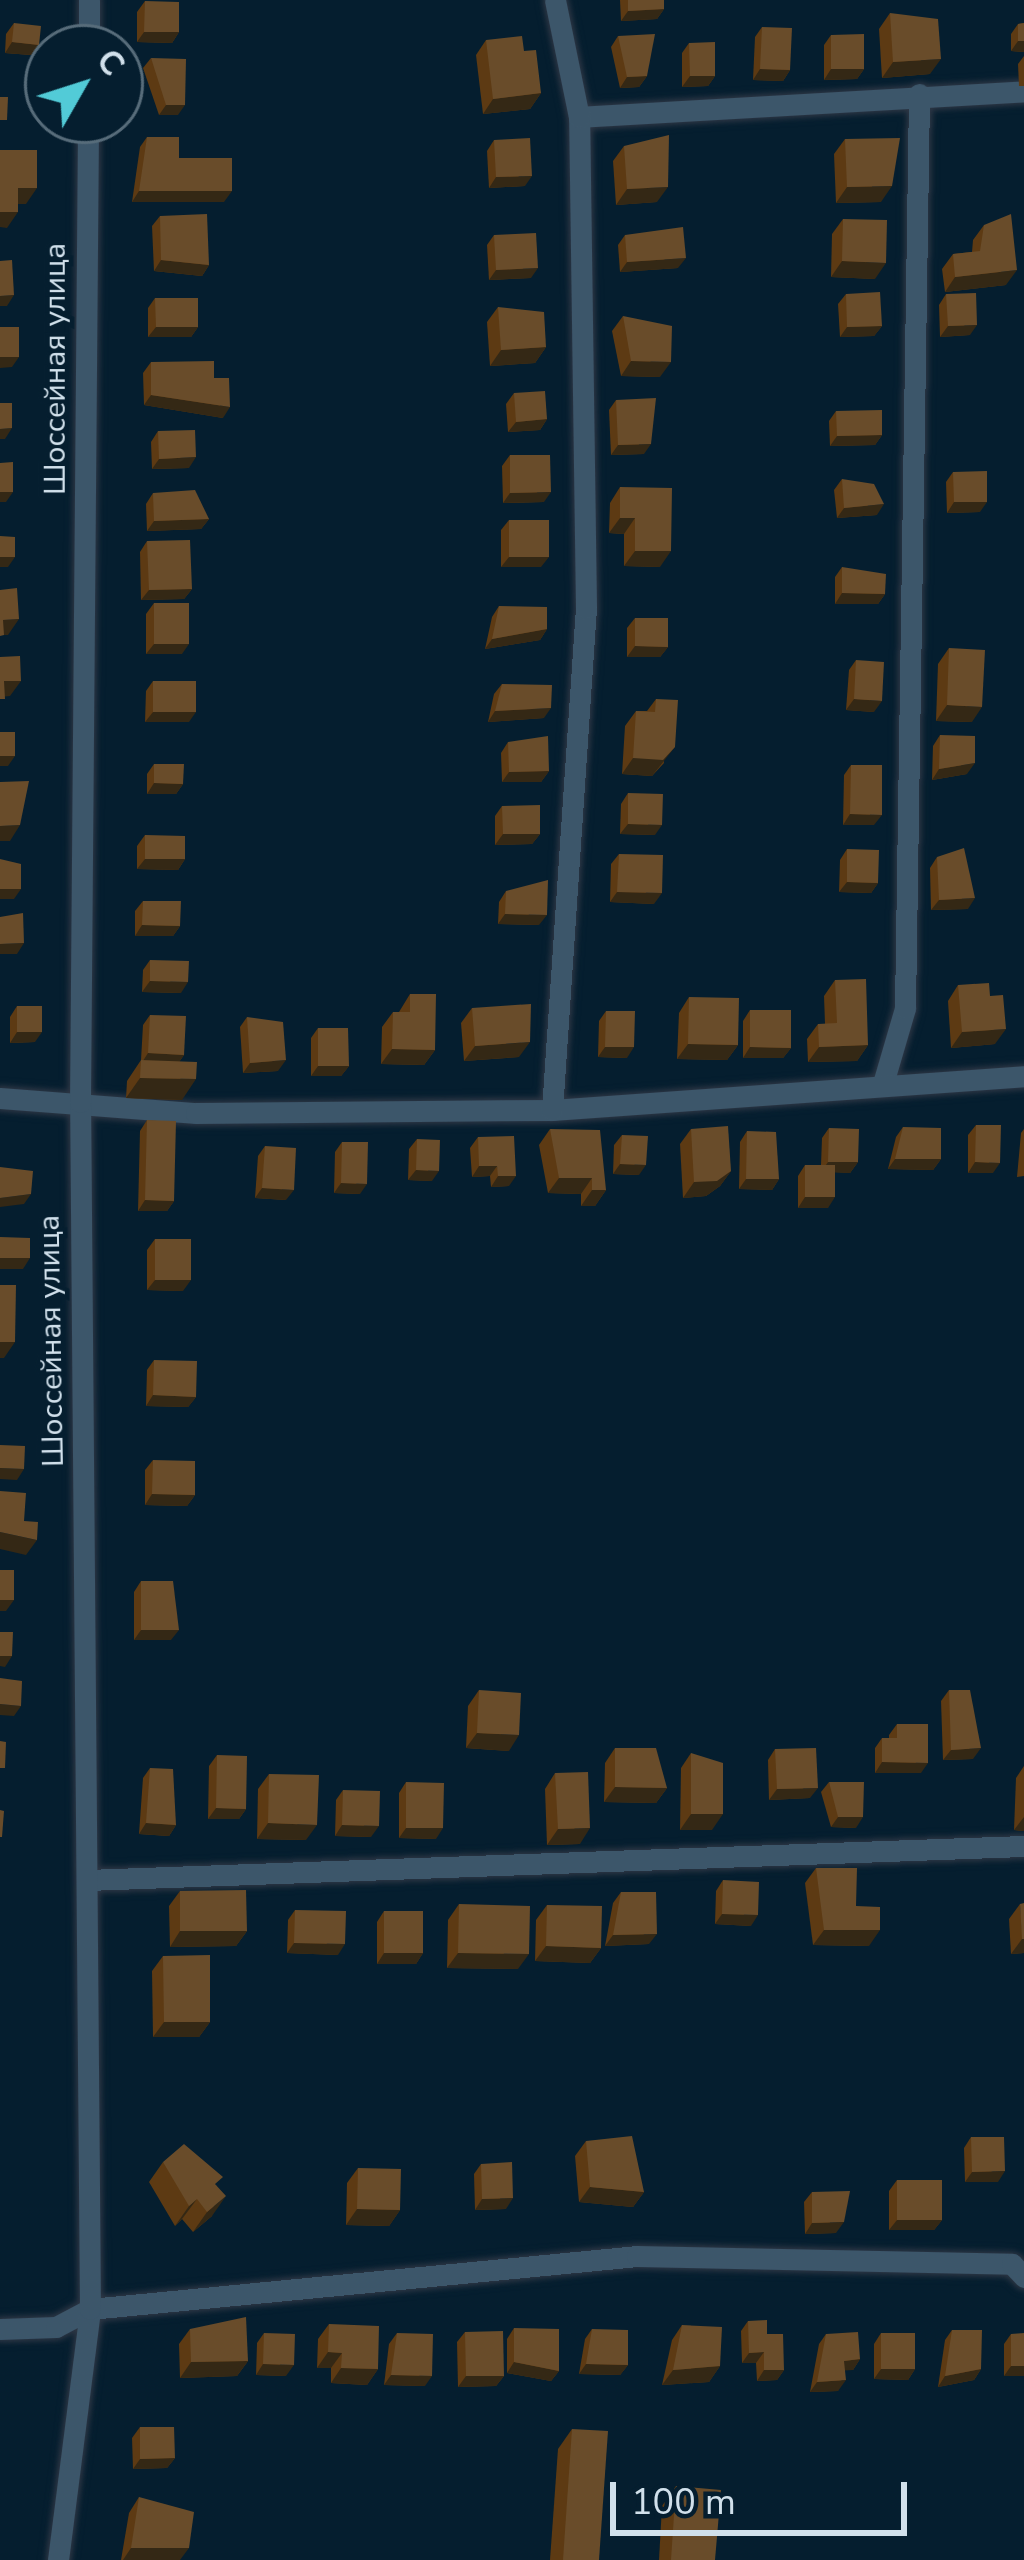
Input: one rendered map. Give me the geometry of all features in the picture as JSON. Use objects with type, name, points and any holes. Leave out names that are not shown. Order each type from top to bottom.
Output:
[{"type":"street","points":[[552,1110],[586,608],[579,117],[555,0]]},
{"type":"street","points":[[579,117],[1024,91]]},
{"type":"street","points":[[884,1080],[905,1008],[919,94]]},
{"type":"street","name":"Шоссейная улица","points":[[58,2560],[90,2308],[80,1102],[88,144]]},
{"type":"street","points":[[0,1098],[196,1113],[552,1110],[884,1080],[1024,1076]]},
{"type":"street","points":[[87,1880],[1024,1846]]},
{"type":"street","points":[[0,2329],[56,2326],[90,2308],[638,2256],[1012,2264],[1024,2277]]},
{"type":"building","points":[[628,0],[664,0],[664,9],[628,11]]},
{"type":"building","points":[[145,1],[179,2],[179,32],[144,32]]},
{"type":"building","points":[[890,13],[938,19],[941,59],[893,62]]},
{"type":"building","points":[[14,23],[24,24],[24,43],[12,42]]},
{"type":"building","points":[[1024,23],[1024,41],[1018,41],[1018,24]]},
{"type":"building","points":[[762,27],[792,28],[790,70],[760,69]]},
{"type":"building","points":[[655,34],[647,76],[627,77],[618,36]]},
{"type":"building","points":[[864,34],[864,69],[831,69],[831,35]]},
{"type":"building","points":[[522,36],[524,51],[536,50],[541,93],[493,99],[486,40]]},
{"type":"building","points":[[715,42],[715,76],[690,76],[689,43]]},
{"type":"building","points":[[151,58],[186,59],[185,105],[166,105]]},
{"type":"building","points":[[0,97],[8,97],[7,120],[0,120]]},
{"type":"building","points":[[669,135],[668,187],[627,189],[624,146]]},
{"type":"building","points":[[147,137],[179,137],[179,158],[232,158],[232,191],[139,191]]},
{"type":"building","points":[[530,138],[532,176],[496,177],[494,140]]},
{"type":"building","points":[[900,138],[892,186],[847,187],[845,139]]},
{"type":"building","points":[[0,150],[37,150],[37,188],[18,188],[18,212],[0,212]]},
{"type":"building","points":[[207,214],[209,265],[161,260],[160,216]]},
{"type":"building","points":[[1011,214],[1017,270],[955,277],[953,254],[980,251],[984,225]]},
{"type":"building","points":[[843,219],[887,220],[886,263],[842,261]]},
{"type":"building","points":[[683,227],[686,258],[627,262],[625,235]]},
{"type":"building","points":[[536,233],[538,268],[496,270],[494,235]]},
{"type":"building","points":[[12,260],[14,295],[0,296],[0,261]]},
{"type":"building","points":[[880,292],[882,326],[847,327],[846,294]]},
{"type":"building","points":[[976,293],[977,325],[948,326],[946,294]]},
{"type":"building","points":[[155,298],[198,298],[198,327],[156,327]]},
{"type":"building","points":[[498,307],[544,312],[546,347],[501,350]]},
{"type":"building","points":[[623,316],[672,326],[671,362],[631,361]]},
{"type":"building","points":[[0,327],[19,327],[19,357],[0,357]]},
{"type":"building","points":[[214,361],[214,378],[229,378],[230,407],[151,395],[151,362]]},
{"type":"building","points":[[545,391],[547,419],[516,422],[514,393]]},
{"type":"building","points":[[656,398],[651,444],[618,445],[616,400]]},
{"type":"building","points":[[0,403],[12,403],[12,428],[0,429]]},
{"type":"building","points":[[882,410],[882,435],[837,436],[836,411]]},
{"type":"building","points":[[195,430],[196,457],[159,459],[158,431]]},
{"type":"building","points":[[510,455],[550,455],[551,492],[510,493]]},
{"type":"building","points":[[13,462],[13,492],[0,492],[0,463]]},
{"type":"building","points":[[987,471],[987,502],[954,502],[953,472]]},
{"type":"building","points":[[842,479],[874,484],[884,504],[844,508]]},
{"type":"building","points":[[620,487],[672,488],[671,551],[635,551],[635,518],[620,518]]},
{"type":"building","points":[[195,490],[209,519],[154,521],[153,493]]},
{"type":"building","points":[[509,520],[549,520],[549,557],[509,557]]},
{"type":"building","points":[[0,536],[15,537],[15,557],[0,557]]},
{"type":"building","points":[[190,540],[192,589],[149,590],[147,541]]},
{"type":"building","points":[[842,567],[886,574],[885,594],[842,593]]},
{"type":"building","points":[[17,588],[19,619],[3,620],[4,635],[0,636],[0,590]]},
{"type":"building","points":[[154,603],[189,603],[189,644],[154,644]]},
{"type":"building","points":[[499,606],[547,607],[547,629],[492,639]]},
{"type":"building","points":[[635,618],[668,618],[668,647],[635,646]]},
{"type":"building","points":[[949,648],[985,650],[982,707],[947,705]]},
{"type":"building","points":[[20,656],[21,681],[4,681],[5,699],[0,699],[0,657]]},
{"type":"building","points":[[856,660],[884,662],[882,701],[854,699]]},
{"type":"building","points":[[153,681],[196,681],[196,712],[153,712]]},
{"type":"building","points":[[502,684],[552,685],[551,708],[495,711]]},
{"type":"building","points":[[656,699],[678,700],[675,747],[663,760],[633,758],[636,711],[655,712]]},
{"type":"building","points":[[0,732],[15,732],[15,756],[0,756]]},
{"type":"building","points":[[940,735],[975,736],[975,763],[939,769]]},
{"type":"building","points":[[548,736],[549,771],[509,772],[508,742]]},
{"type":"building","points":[[154,764],[184,764],[183,784],[154,783]]},
{"type":"building","points":[[851,765],[882,765],[882,815],[850,814]]},
{"type":"building","points":[[29,781],[20,825],[0,826],[0,782]]},
{"type":"building","points":[[628,793],[663,794],[662,825],[628,824]]},
{"type":"building","points":[[540,805],[540,834],[503,834],[502,806]]},
{"type":"building","points":[[145,835],[185,836],[185,859],[145,859]]},
{"type":"building","points":[[964,848],[975,898],[939,900],[937,857]]},
{"type":"building","points":[[847,849],[879,850],[878,883],[847,882]]},
{"type":"building","points":[[619,854],[663,855],[662,893],[617,892]]},
{"type":"building","points":[[0,859],[21,864],[21,889],[0,889]]},
{"type":"building","points":[[548,880],[547,915],[505,914],[506,891]]},
{"type":"building","points":[[143,901],[181,901],[180,926],[142,925]]},
{"type":"building","points":[[23,913],[24,943],[0,944],[0,917]]},
{"type":"building","points":[[150,960],[189,961],[188,982],[150,981]]},
{"type":"building","points":[[866,979],[868,1045],[819,1047],[818,1024],[837,1023],[835,980]]},
{"type":"building","points":[[989,983],[990,996],[1003,995],[1006,1029],[962,1032],[958,985]]},
{"type":"building","points":[[410,994],[436,994],[435,1050],[392,1049],[393,1012],[410,1012]]},
{"type":"building","points":[[689,997],[739,998],[738,1045],[688,1044]]},
{"type":"building","points":[[531,1004],[530,1042],[475,1046],[472,1008]]},
{"type":"building","points":[[17,1006],[42,1006],[42,1032],[17,1032]]},
{"type":"building","points":[[750,1010],[791,1010],[791,1048],[750,1047]]},
{"type":"building","points":[[606,1011],[635,1011],[634,1047],[605,1047]]},
{"type":"building","points":[[150,1015],[186,1016],[184,1055],[148,1053]]},
{"type":"building","points":[[247,1017],[283,1022],[286,1060],[250,1063]]},
{"type":"building","points":[[318,1028],[348,1028],[349,1066],[318,1066]]},
{"type":"building","points":[[141,1060],[197,1062],[196,1079],[140,1078]]},
{"type":"building","points":[[147,1120],[176,1121],[174,1201],[145,1200]]},
{"type":"building","points":[[976,1125],[1001,1125],[1000,1163],[975,1162]]},
{"type":"building","points":[[728,1126],[731,1171],[717,1181],[694,1182],[691,1129]]},
{"type":"building","points":[[903,1127],[941,1128],[941,1159],[895,1159]]},
{"type":"building","points":[[829,1128],[859,1129],[858,1162],[828,1162]]},
{"type":"building","points":[[550,1129],[600,1130],[606,1190],[592,1190],[592,1178],[559,1178]]},
{"type":"building","points":[[747,1131],[776,1132],[779,1179],[746,1179]]},
{"type":"building","points":[[622,1135],[648,1136],[646,1165],[620,1164]]},
{"type":"building","points":[[514,1136],[516,1176],[498,1176],[497,1166],[479,1166],[478,1137]]},
{"type":"building","points":[[417,1139],[440,1140],[439,1171],[416,1170]]},
{"type":"building","points":[[342,1142],[368,1142],[367,1184],[341,1183]]},
{"type":"building","points":[[265,1146],[296,1148],[294,1190],[262,1188]]},
{"type":"building","points":[[805,1165],[835,1165],[835,1197],[805,1197]]},
{"type":"building","points":[[0,1167],[33,1171],[31,1194],[0,1198]]},
{"type":"building","points":[[0,1237],[30,1238],[30,1258],[0,1258]]},
{"type":"building","points":[[155,1239],[191,1239],[191,1280],[155,1280]]},
{"type":"building","points":[[0,1285],[16,1285],[15,1342],[0,1342]]},
{"type":"building","points":[[154,1360],[197,1361],[196,1397],[153,1395]]},
{"type":"building","points":[[0,1445],[25,1446],[24,1469],[0,1468]]},
{"type":"building","points":[[153,1460],[195,1461],[195,1495],[152,1494]]},
{"type":"building","points":[[0,1491],[26,1493],[24,1521],[38,1522],[37,1540],[0,1532]]},
{"type":"building","points":[[0,1570],[14,1570],[14,1600],[0,1600]]},
{"type":"building","points":[[141,1581],[173,1581],[179,1630],[141,1630]]},
{"type":"building","points":[[0,1632],[13,1632],[12,1656],[0,1656]]},
{"type":"building","points":[[0,1678],[22,1681],[21,1706],[0,1704]]},
{"type":"building","points":[[479,1690],[521,1693],[519,1735],[477,1733]]},
{"type":"building","points":[[949,1690],[970,1690],[981,1748],[951,1750]]},
{"type":"building","points":[[897,1724],[928,1724],[928,1763],[882,1762],[882,1738],[897,1738]]},
{"type":"building","points":[[0,1741],[6,1742],[5,1768],[0,1768]]},
{"type":"building","points":[[615,1748],[656,1748],[667,1788],[615,1787]]},
{"type":"building","points":[[816,1748],[818,1788],[777,1789],[775,1749]]},
{"type":"building","points":[[691,1753],[723,1763],[723,1814],[691,1814]]},
{"type":"building","points":[[217,1755],[247,1756],[246,1809],[216,1808]]},
{"type":"building","points":[[150,1768],[173,1769],[176,1825],[146,1823]]},
{"type":"building","points":[[588,1772],[590,1828],[558,1829],[555,1773]]},
{"type":"building","points":[[269,1774],[319,1775],[317,1825],[268,1823]]},
{"type":"building","points":[[406,1782],[444,1783],[443,1828],[406,1828]]},
{"type":"building","points":[[829,1782],[864,1782],[863,1817],[838,1817]]},
{"type":"building","points":[[343,1790],[380,1791],[379,1826],[342,1825]]},
{"type":"building","points":[[816,1868],[857,1868],[856,1906],[880,1907],[880,1930],[824,1930]]},
{"type":"building","points":[[723,1880],[759,1882],[758,1915],[722,1914]]},
{"type":"building","points":[[246,1890],[247,1931],[180,1931],[180,1891]]},
{"type":"building","points":[[621,1892],[656,1892],[657,1934],[613,1935]]},
{"type":"building","points":[[1024,1903],[1024,1939],[1022,1939],[1020,1904]]},
{"type":"building","points":[[459,1904],[530,1906],[529,1954],[458,1953]]},
{"type":"building","points":[[547,1905],[602,1906],[601,1948],[546,1946]]},
{"type":"building","points":[[295,1910],[346,1911],[345,1944],[294,1943]]},
{"type":"building","points":[[384,1911],[423,1911],[423,1953],[384,1953]]},
{"type":"building","points":[[210,1955],[210,2022],[164,2022],[163,1956]]},
{"type":"building","points":[[632,2136],[644,2192],[590,2187],[586,2141]]},
{"type":"building","points":[[971,2137],[1004,2137],[1005,2171],[972,2172]]},
{"type":"building","points":[[184,2144],[223,2177],[215,2184],[226,2196],[207,2212],[197,2199],[189,2206],[163,2162]]},
{"type":"building","points":[[512,2162],[513,2198],[482,2199],[481,2164]]},
{"type":"building","points":[[358,2168],[401,2169],[400,2210],[357,2209]]},
{"type":"building","points":[[897,2180],[942,2180],[942,2220],[897,2220]]},
{"type":"building","points":[[850,2191],[844,2222],[812,2223],[812,2192]]},
{"type":"building","points":[[246,2317],[248,2361],[191,2362],[190,2329]]},
{"type":"building","points":[[767,2320],[767,2334],[783,2334],[784,2370],[764,2370],[764,2352],[749,2353],[748,2321]]},
{"type":"building","points":[[329,2324],[379,2326],[378,2369],[341,2368],[342,2353],[328,2352]]},
{"type":"building","points":[[682,2325],[722,2327],[720,2366],[673,2370]]},
{"type":"building","points":[[514,2328],[559,2329],[559,2371],[514,2362]]},
{"type":"building","points":[[592,2329],[628,2330],[628,2365],[586,2364]]},
{"type":"building","points":[[952,2330],[982,2330],[981,2369],[945,2376]]},
{"type":"building","points":[[503,2331],[504,2376],[466,2376],[465,2332]]},
{"type":"building","points":[[858,2332],[860,2359],[844,2361],[846,2380],[817,2382],[826,2334]]},
{"type":"building","points":[[264,2333],[295,2334],[294,2365],[263,2364]]},
{"type":"building","points":[[397,2333],[433,2334],[432,2376],[391,2375]]},
{"type":"building","points":[[881,2333],[915,2333],[915,2369],[881,2369]]},
{"type":"building","points":[[1024,2333],[1024,2366],[1011,2366],[1011,2334]]},
{"type":"building","points":[[140,2427],[174,2427],[175,2458],[140,2459]]},
{"type":"building","points":[[572,2429],[608,2431],[599,2560],[563,2560]]},
{"type":"building","points":[[676,2486],[721,2490],[715,2560],[671,2560]]},
{"type":"building","points":[[139,2497],[194,2512],[189,2548],[131,2548]]}]
